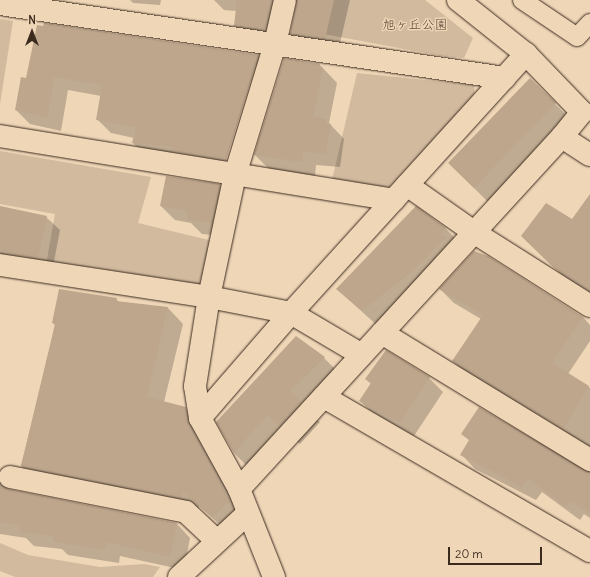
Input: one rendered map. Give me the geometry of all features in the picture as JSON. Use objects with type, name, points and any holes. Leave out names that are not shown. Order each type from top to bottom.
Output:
[{"type":"street","points":[[274,577],[239,489],[200,418],[195,386],[209,297],[235,175],[275,44],[285,0]]},
{"type":"street","points":[[239,489],[475,233],[562,137],[582,112],[526,54],[458,0]]},
{"type":"street","points":[[0,4],[505,78]]},
{"type":"street","points":[[200,418],[291,313],[526,54]]},
{"type":"street","points":[[0,136],[235,175],[400,193],[475,233],[590,306]]},
{"type":"street","points":[[562,137],[590,155]]},
{"type":"street","points":[[0,265],[209,297],[291,313],[362,355]]},
{"type":"street","points":[[382,333],[590,460]]},
{"type":"street","points":[[324,397],[590,551]]},
{"type":"street","points":[[10,477],[186,512],[217,541]]},
{"type":"street","points":[[179,577],[248,513]]},
{"type":"lane","points":[[522,0],[577,37],[590,23]]},
{"type":"green space","name":"旭ヶ丘公園","points":[[297,0],[425,0],[473,38],[464,58],[442,56],[291,28]]},
{"type":"green space","points":[[0,19],[13,21],[0,104]]},
{"type":"green space","points":[[357,73],[474,85],[475,99],[387,190],[332,180]]},
{"type":"green space","points":[[0,151],[151,177],[138,223],[213,241],[203,289],[46,265],[55,214],[0,204]]},
{"type":"green space","points":[[0,543],[28,555],[100,567],[144,564],[160,567],[153,577],[15,577],[0,571]]},
{"type":"building","points":[[237,0],[272,0],[265,30],[234,26]]},
{"type":"building","points":[[297,0],[334,0],[325,39],[290,34]]},
{"type":"building","points":[[44,23],[259,55],[226,160],[171,151],[172,147],[132,143],[136,127],[96,120],[102,85],[54,77],[47,118],[15,110],[21,77],[26,78],[37,25],[43,26]]},
{"type":"building","points":[[284,58],[320,64],[319,67],[323,68],[313,117],[326,119],[326,123],[331,124],[326,154],[303,152],[302,162],[254,155]]},
{"type":"building","points":[[530,78],[556,103],[474,188],[448,163]]},
{"type":"building","points":[[166,176],[220,184],[212,223],[187,220],[187,211],[160,206]]},
{"type":"building","points":[[590,194],[590,291],[554,268],[521,236],[546,203],[572,219]]},
{"type":"building","points":[[0,206],[47,216],[38,258],[0,253]]},
{"type":"building","points":[[416,206],[446,228],[441,234],[447,237],[410,273],[362,311],[336,289]]},
{"type":"building","points":[[474,251],[488,256],[583,317],[552,363],[589,386],[563,429],[452,361],[483,315],[439,289]]},
{"type":"building","points":[[59,289],[117,298],[116,301],[168,307],[147,397],[186,407],[189,424],[230,501],[212,517],[183,492],[182,498],[21,466],[55,324],[52,323]]},
{"type":"building","points":[[296,336],[325,357],[290,391],[302,402],[280,426],[267,415],[234,453],[216,422]]},
{"type":"building","points":[[386,350],[430,377],[400,423],[359,401],[371,383],[365,379]]},
{"type":"building","points":[[479,407],[590,472],[590,513],[570,501],[566,507],[528,479],[522,487],[460,455],[469,440],[461,434]]},
{"type":"building","points":[[0,484],[8,489],[177,523],[170,557],[107,542],[105,550],[53,541],[54,536],[19,532],[20,525],[0,523]]}]
